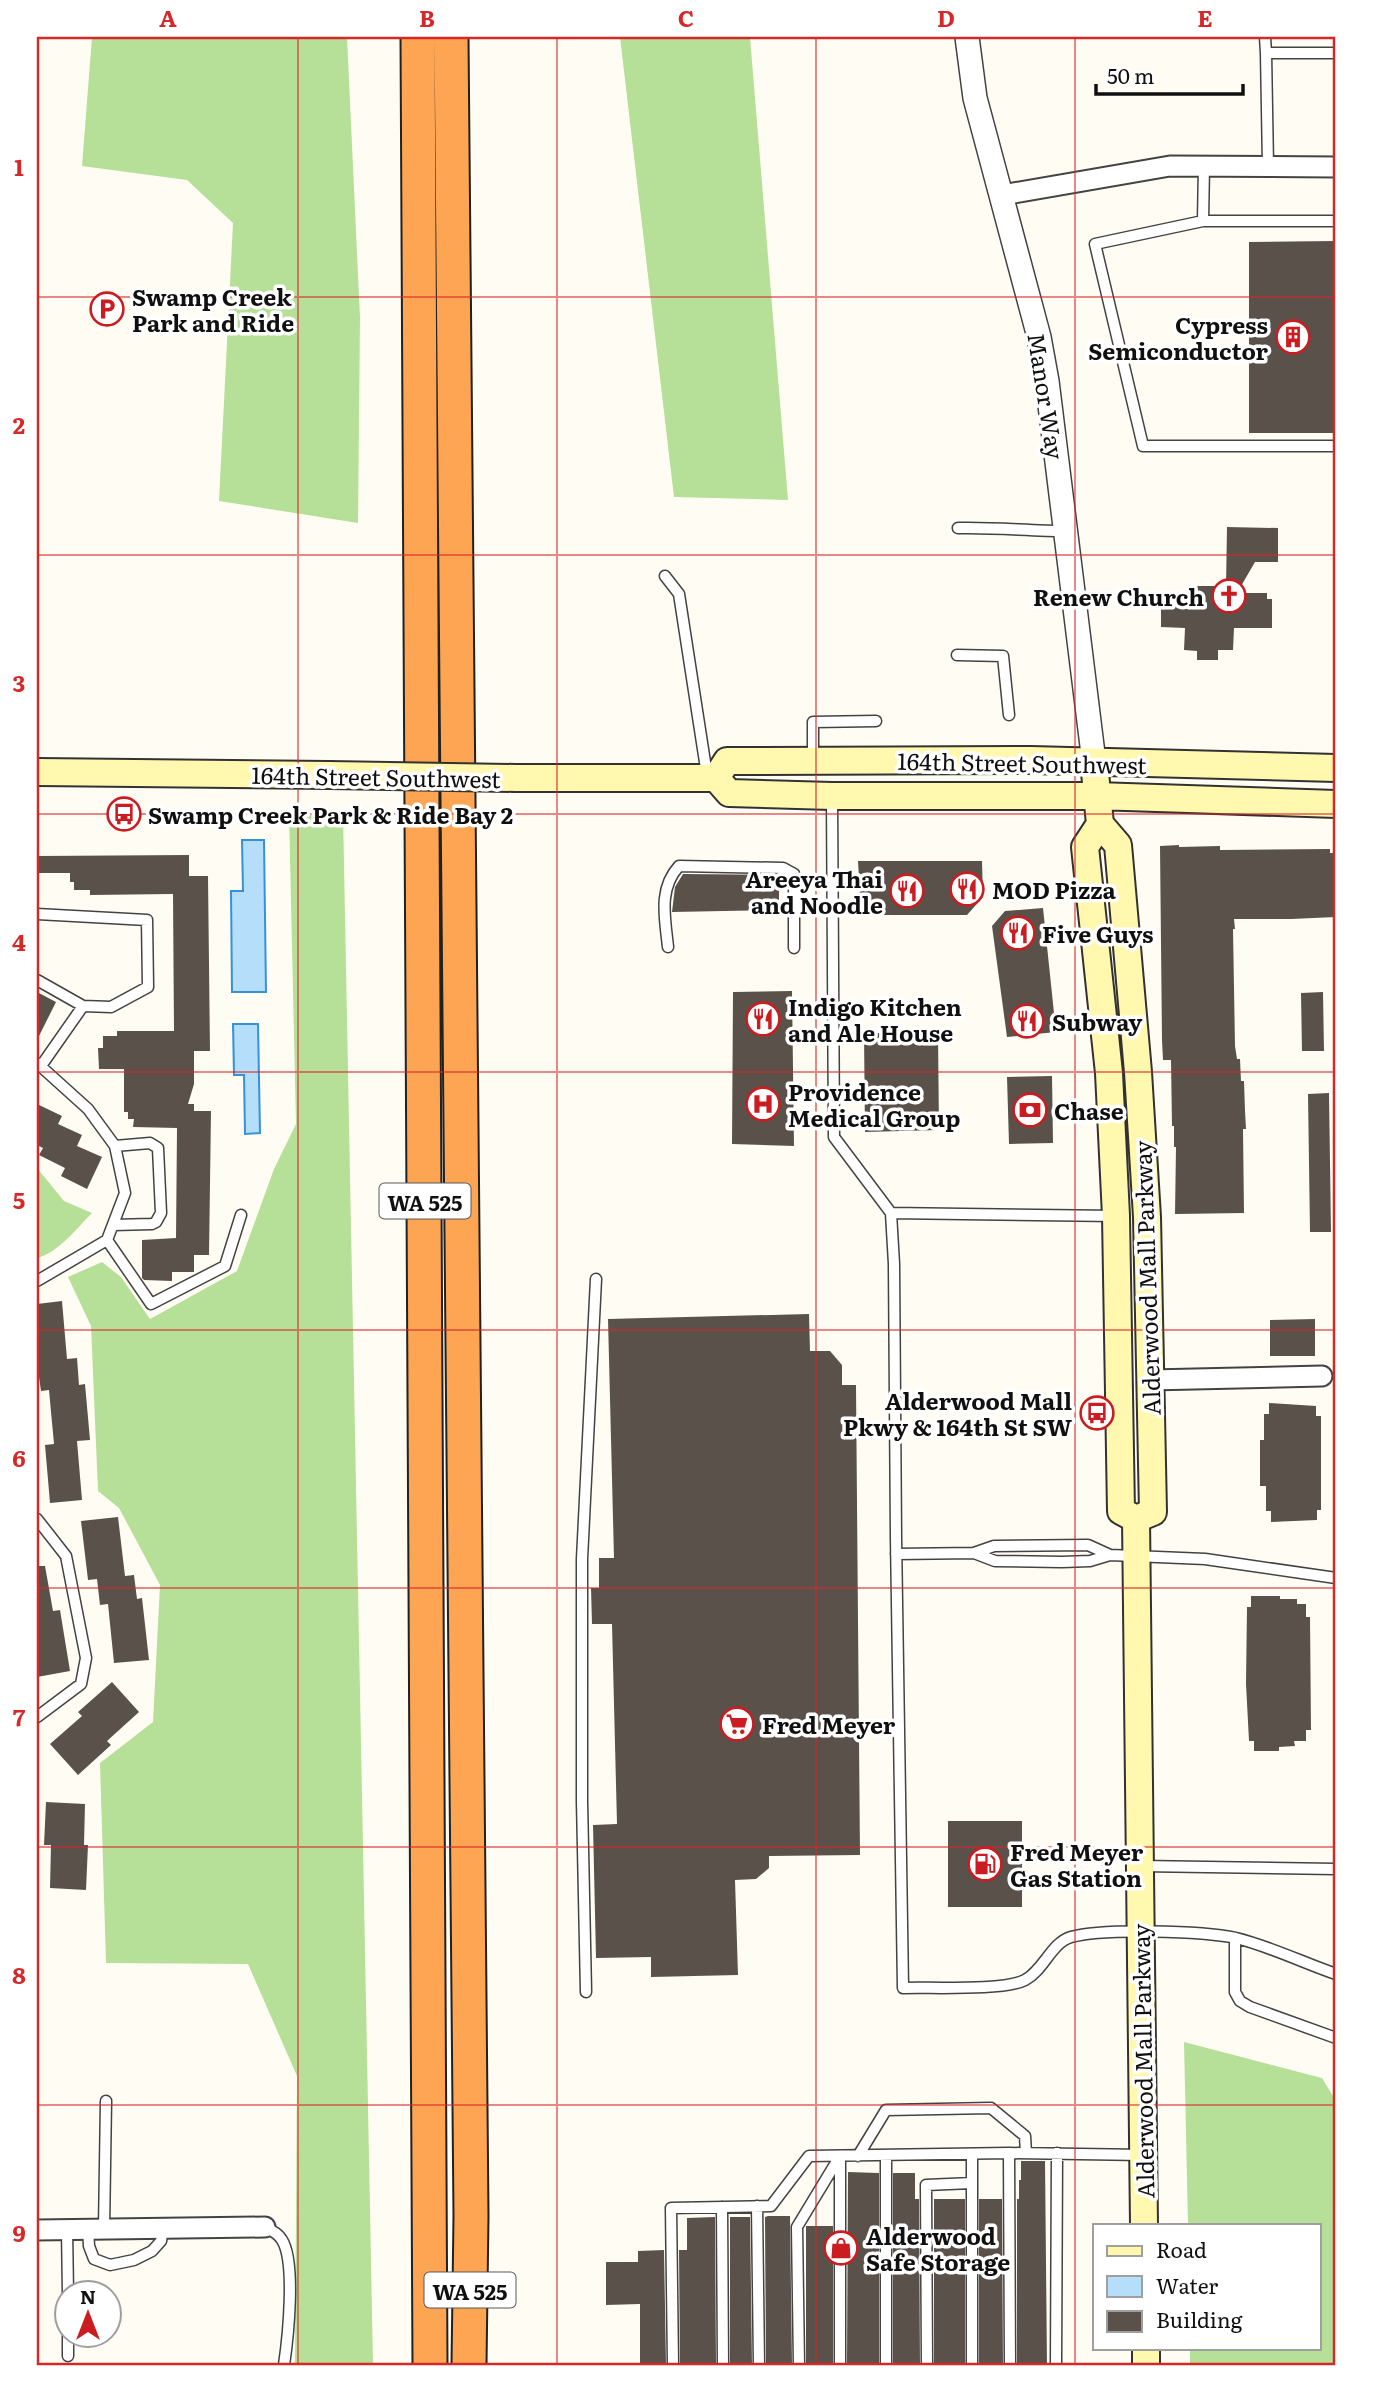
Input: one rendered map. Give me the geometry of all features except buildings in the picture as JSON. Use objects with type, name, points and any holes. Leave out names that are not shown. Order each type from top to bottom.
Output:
[{"type":"highway","name":"WA 525","points":[[418,37],[430,2365]]},
{"type":"highway","name":"WA 525","points":[[451,37],[471,2216],[469,2365]]},
{"type":"highway","points":[[471,2216],[485,2365]]},
{"type":"main road","name":"164th Street Southwest","points":[[712,778],[727,761],[1094,762],[1336,768]]},
{"type":"main road","name":"Alderwood Mall Parkway","points":[[1094,762],[1100,824],[1118,845],[1139,1085],[1147,1217],[1153,1512],[1136,1519]]},
{"type":"main road","name":"164th Street Southwest","points":[[37,772],[712,778],[729,793],[832,796],[1096,796],[1336,804]]},
{"type":"main road","name":"Alderwood Mall Parkway","points":[[1100,824],[1085,847],[1110,1073],[1116,1216],[1121,1511],[1136,1519]]},
{"type":"main road","name":"Alderwood Mall Parkway","points":[[1136,1519],[1144,2224]]},
{"type":"street","name":"Manor Way","points":[[967,37],[975,98],[1039,337],[1053,415],[1094,762]]},
{"type":"street","points":[[1002,195],[1170,166],[1336,167]]},
{"type":"street","points":[[1150,1380],[1322,1376]]},
{"type":"street","points":[[37,2230],[265,2227]]},
{"type":"lane","points":[[1265,37],[1268,166]]},
{"type":"lane","points":[[1266,54],[1336,53]]},
{"type":"lane","points":[[1203,221],[1204,166]]},
{"type":"lane","points":[[1336,221],[1203,221],[1095,244],[1143,446],[1336,446]]},
{"type":"lane","points":[[958,528],[1001,527],[1028,531],[1067,531]]},
{"type":"lane","points":[[665,576],[679,594],[712,778]]},
{"type":"lane","points":[[957,655],[1003,656],[1009,715]]},
{"type":"lane","points":[[813,760],[813,722],[876,721]]},
{"type":"lane","points":[[832,796],[834,1137],[891,1213],[894,1264],[903,1988],[1008,1986],[1026,1980],[1041,1968],[1051,1952],[1067,1938],[1086,1933],[1201,1934],[1236,1938],[1336,1974]]},
{"type":"lane","points":[[667,947],[664,895],[670,876],[679,866],[783,868],[794,874],[794,948]]},
{"type":"lane","points":[[37,914],[147,920],[148,987],[111,1007],[83,1006],[37,980]]},
{"type":"lane","points":[[37,1281],[107,1240],[125,1193],[116,1146],[88,1109],[39,1065],[83,1006]]},
{"type":"lane","points":[[113,1225],[152,1224],[161,1213],[158,1148],[149,1143],[116,1146]]},
{"type":"lane","points":[[891,1213],[1116,1216]]},
{"type":"lane","points":[[107,1240],[151,1304],[225,1266],[241,1215]]},
{"type":"lane","points":[[586,1992],[582,1559],[596,1279]]},
{"type":"lane","points":[[37,1519],[66,1556],[86,1658],[81,1684],[37,1717]]},
{"type":"lane","points":[[896,1555],[974,1553],[994,1546],[1088,1545],[1110,1555]]},
{"type":"lane","points":[[974,1553],[995,1561],[1090,1561],[1110,1555],[1205,1559],[1336,1578]]},
{"type":"lane","points":[[1140,1867],[1336,1869]]},
{"type":"lane","points":[[1236,1938],[1235,1987],[1240,2001],[1336,2038]]},
{"type":"lane","points":[[106,2101],[96,2229],[89,2246],[94,2259],[110,2265],[134,2260],[152,2251],[161,2241],[163,2228]]},
{"type":"lane","points":[[858,2155],[886,2109],[991,2108],[1025,2136],[1026,2153]]},
{"type":"lane","points":[[673,2365],[671,2208],[771,2206],[809,2157],[1009,2153],[1143,2155]]},
{"type":"lane","points":[[1009,2153],[1010,2365]]},
{"type":"lane","points":[[1056,2365],[1057,2153]]},
{"type":"lane","points":[[972,2154],[972,2365]]},
{"type":"lane","points":[[886,2155],[886,2365]]},
{"type":"lane","points":[[799,2365],[797,2227],[840,2156]]},
{"type":"lane","points":[[840,2156],[840,2365]]},
{"type":"lane","points":[[927,2365],[926,2185],[972,2183]]},
{"type":"lane","points":[[757,2206],[759,2365]]},
{"type":"lane","points":[[722,2207],[723,2365]]},
{"type":"lane","points":[[265,2227],[277,2233],[284,2242],[286,2251],[289,2293],[284,2365]]},
{"type":"lane","points":[[67,2230],[68,2280]]},
{"type":"lane","points":[[68,2350],[68,2356]]},
{"type":"green space","points":[[92,37],[347,37],[360,318],[358,523],[219,501],[233,223],[187,180],[82,166]]},
{"type":"green space","points":[[620,37],[750,37],[788,500],[674,497]]},
{"type":"green space","points":[[289,813],[343,813],[373,2365],[295,2365],[297,2076],[248,1964],[106,1963],[100,1763],[153,1722],[160,1585],[119,1508],[98,1491],[91,1326],[68,1277],[102,1262],[121,1277],[150,1319],[237,1271],[274,1169],[296,1124]]},
{"type":"green space","points":[[37,1168],[64,1201],[92,1213],[60,1246],[37,1258]]},
{"type":"green space","points":[[1184,2042],[1322,2078],[1336,2101],[1336,2365],[1190,2365],[1190,2350],[1320,2350],[1320,2224],[1188,2224]]},
{"type":"water","points":[[242,840],[264,840],[266,992],[232,992],[231,891],[243,891]]},
{"type":"water","points":[[233,1024],[258,1024],[260,1133],[245,1134],[244,1075],[234,1075]]},
{"type":"place","name":"Swamp Creek Park and Ride","points":[[107,309]]},
{"type":"place","name":"Cypress Semiconductor","points":[[1293,337]]},
{"type":"place","name":"Renew Church","points":[[1229,596]]},
{"type":"place","name":"Swamp Creek Park & Ride Bay 2","points":[[124,814]]},
{"type":"place","name":"MOD Pizza","points":[[967,889]]},
{"type":"place","name":"Areeya Thai and Noodle","points":[[907,891]]},
{"type":"place","name":"Five Guys","points":[[1018,933]]},
{"type":"place","name":"Indigo Kitchen and Ale House","points":[[763,1019]]},
{"type":"place","name":"Subway","points":[[1027,1021]]},
{"type":"place","name":"Providence Medical Group","points":[[763,1104]]},
{"type":"place","name":"Chase","points":[[1030,1110]]},
{"type":"place","name":"Alderwood Mall Pkwy & 164th St SW","points":[[1097,1413]]},
{"type":"place","name":"Fred Meyer","points":[[737,1724]]},
{"type":"place","name":"Fred Meyer Gas Station","points":[[985,1864]]},
{"type":"place","name":"Alderwood Safe Storage","points":[[841,2248]]}]
